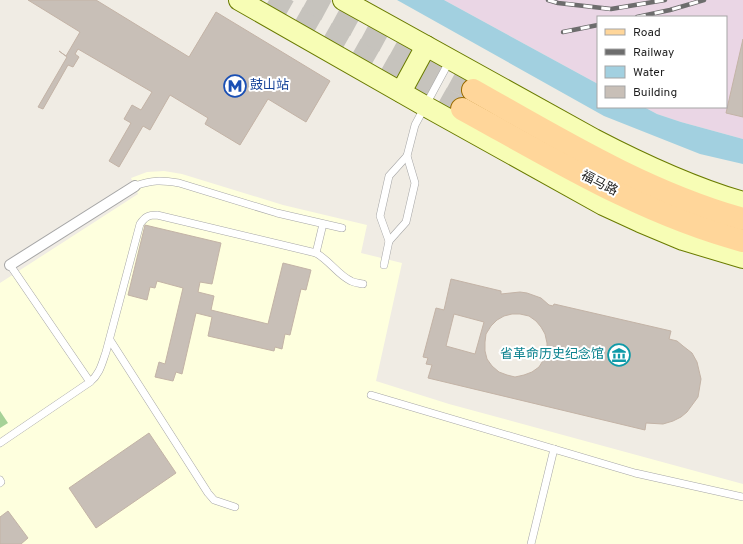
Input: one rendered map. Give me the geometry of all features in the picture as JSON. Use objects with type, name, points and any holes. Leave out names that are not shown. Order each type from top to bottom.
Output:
[{"type":"main road","points":[[239,0],[603,205],[683,240],[743,258]]},
{"type":"main road","points":[[343,0],[629,157],[702,189],[743,202]]},
{"type":"main road","points":[[401,92],[426,46]]},
{"type":"main road","name":"福马路","points":[[473,90],[586,154],[621,171],[697,204],[743,219]]},
{"type":"main road","name":"福马路","points":[[462,109],[611,190],[690,224],[743,241]]},
{"type":"street","points":[[10,264],[135,186]]},
{"type":"lane","points":[[389,241],[380,216],[389,176],[407,156],[415,125],[450,60]]},
{"type":"lane","points":[[384,265],[389,241],[406,222],[413,191],[414,183],[407,156]]},
{"type":"lane","points":[[135,186],[149,181],[163,180],[179,183],[277,213],[342,228]]},
{"type":"lane","points":[[0,443],[96,377],[110,340],[140,224],[144,218],[149,215],[157,215],[316,253],[325,258],[343,276],[351,281],[363,284]]},
{"type":"lane","points":[[316,253],[323,224]]},
{"type":"lane","points":[[10,264],[90,382]]},
{"type":"lane","points":[[110,340],[208,493],[214,500],[235,507]]},
{"type":"lane","points":[[371,395],[636,473],[743,498]]},
{"type":"lane","points":[[531,544],[554,449]]},
{"type":"shaded area","points":[[444,0],[743,0],[743,139],[681,122],[657,114],[646,108],[727,108],[727,16],[597,16],[597,83]]},
{"type":"shaded area","points":[[164,171],[182,174],[283,205],[367,225],[361,253],[402,263],[376,381],[449,404],[743,484],[743,544],[0,544],[0,428],[7,423],[0,411],[0,283],[138,194],[131,178],[147,172]]},
{"type":"green space","points":[[0,411],[8,423],[0,428]]},
{"type":"water","points":[[397,0],[444,0],[597,83],[597,108],[646,108],[657,114],[681,122],[743,139],[743,164],[700,154],[604,116]]},
{"type":"building","name":"鼓山站","points":[[28,0],[96,0],[189,57],[216,12],[330,81],[306,122],[268,99],[240,145],[205,124],[208,118],[170,95],[150,130],[143,126],[119,167],[109,161],[131,123],[124,119],[132,105],[141,110],[152,92],[78,49],[75,54],[79,57],[73,67],[68,65],[43,109],[38,107],[67,57],[59,51],[66,56],[80,32]]},
{"type":"building","points":[[743,39],[743,117],[726,113]]},
{"type":"building","points":[[145,225],[221,243],[212,284],[200,282],[198,292],[214,296],[211,310],[268,324],[283,263],[311,270],[306,290],[301,289],[290,335],[285,334],[282,349],[275,347],[274,351],[208,336],[212,317],[196,313],[182,374],[176,372],[173,381],[155,377],[159,362],[165,364],[183,288],[157,281],[155,288],[150,287],[147,300],[128,295]]},
{"type":"building","name":"省革命历史纪念馆","points":[[451,279],[501,291],[501,294],[520,292],[527,293],[541,298],[549,305],[553,306],[554,304],[671,331],[669,339],[677,341],[692,353],[697,362],[701,379],[698,397],[687,412],[681,417],[663,424],[646,423],[645,430],[428,378],[432,365],[426,364],[428,358],[423,357],[436,308],[444,310]],"holes":[[[454,314],[484,322],[475,354],[446,346]],[[512,314],[529,316],[536,321],[545,334],[547,343],[547,351],[539,367],[532,372],[515,377],[499,372],[492,366],[487,359],[485,351],[486,334],[491,326],[497,320]]]},
{"type":"building","points":[[149,433],[176,473],[96,528],[69,488]]},
{"type":"building","points":[[8,511],[28,538],[21,544],[0,544],[0,517]]},
{"type":"tunnel","points":[[269,0],[462,109]]},
{"type":"tunnel","points":[[307,0],[473,90]]},
{"type":"railway","points":[[548,0],[558,3],[611,9],[665,0]]},
{"type":"railway","points":[[642,16],[670,10],[704,0]]},
{"type":"railway","points":[[563,32],[597,25]]},
{"type":"place","name":"鼓山站","points":[[235,86]]},
{"type":"place","name":"省革命历史纪念馆","points":[[619,355]]}]
